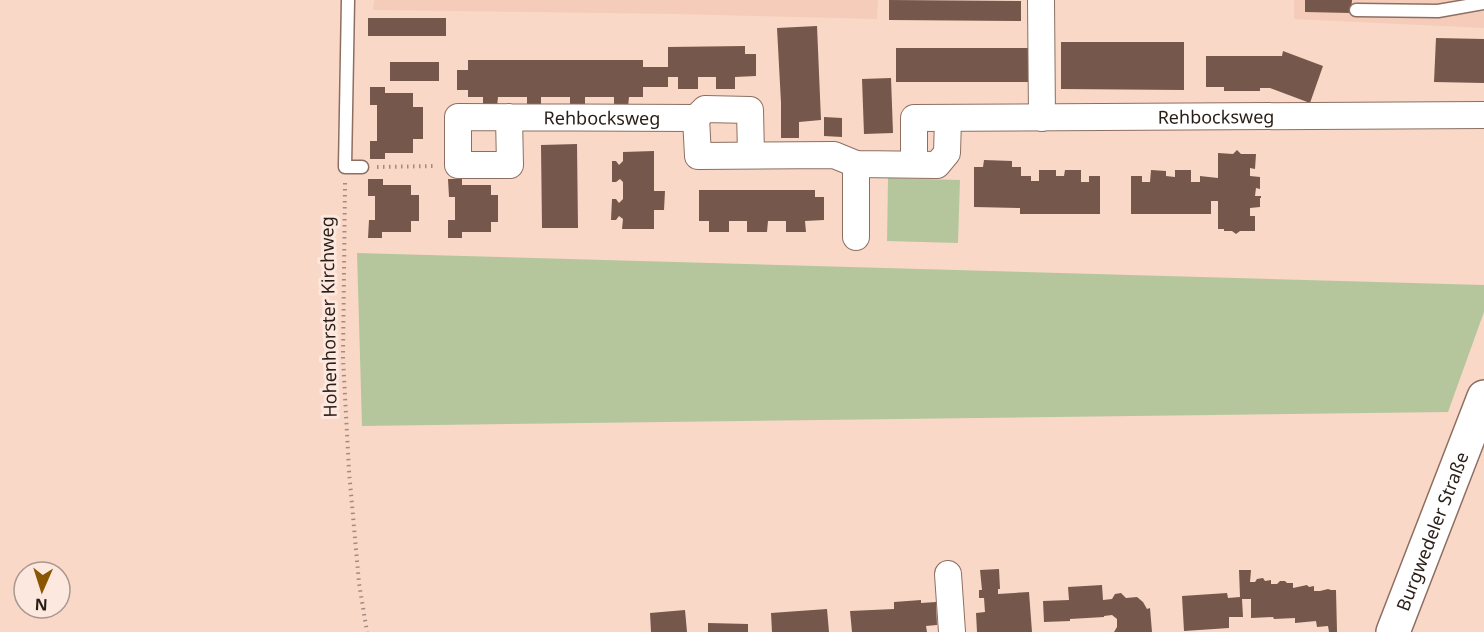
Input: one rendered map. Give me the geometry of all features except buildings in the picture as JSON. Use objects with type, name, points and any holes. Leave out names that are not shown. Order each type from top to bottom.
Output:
[{"type":"main road","name":"Burgwedeler Straße","points":[[1393,632],[1484,397]]},
{"type":"street","points":[[1041,0],[1042,118]]},
{"type":"street","name":"Rehbocksweg","points":[[458,165],[458,117],[696,118],[705,109],[750,110],[751,155]]},
{"type":"street","name":"Rehbocksweg","points":[[696,118],[698,156],[834,155],[856,164],[914,164],[914,118],[1484,115]]},
{"type":"street","points":[[458,165],[510,165],[509,117]]},
{"type":"street","points":[[856,164],[856,237]]},
{"type":"street","points":[[948,574],[952,632]]},
{"type":"lane","points":[[348,0],[345,167],[362,167]]},
{"type":"lane","points":[[1356,10],[1438,11],[1484,3]]},
{"type":"path","points":[[362,167],[458,165]]},
{"type":"path","name":"Hohenhorster Kirchweg","points":[[345,167],[343,358],[349,471],[359,584],[367,632]]},
{"type":"shaded area","points":[[374,0],[878,0],[877,19],[373,10]]},
{"type":"shaded area","points":[[1294,0],[1484,0],[1484,28],[1294,19]]},
{"type":"green space","points":[[888,178],[960,180],[958,243],[887,241]]},
{"type":"green space","points":[[357,253],[1484,285],[1484,312],[1448,412],[362,426]]}]
